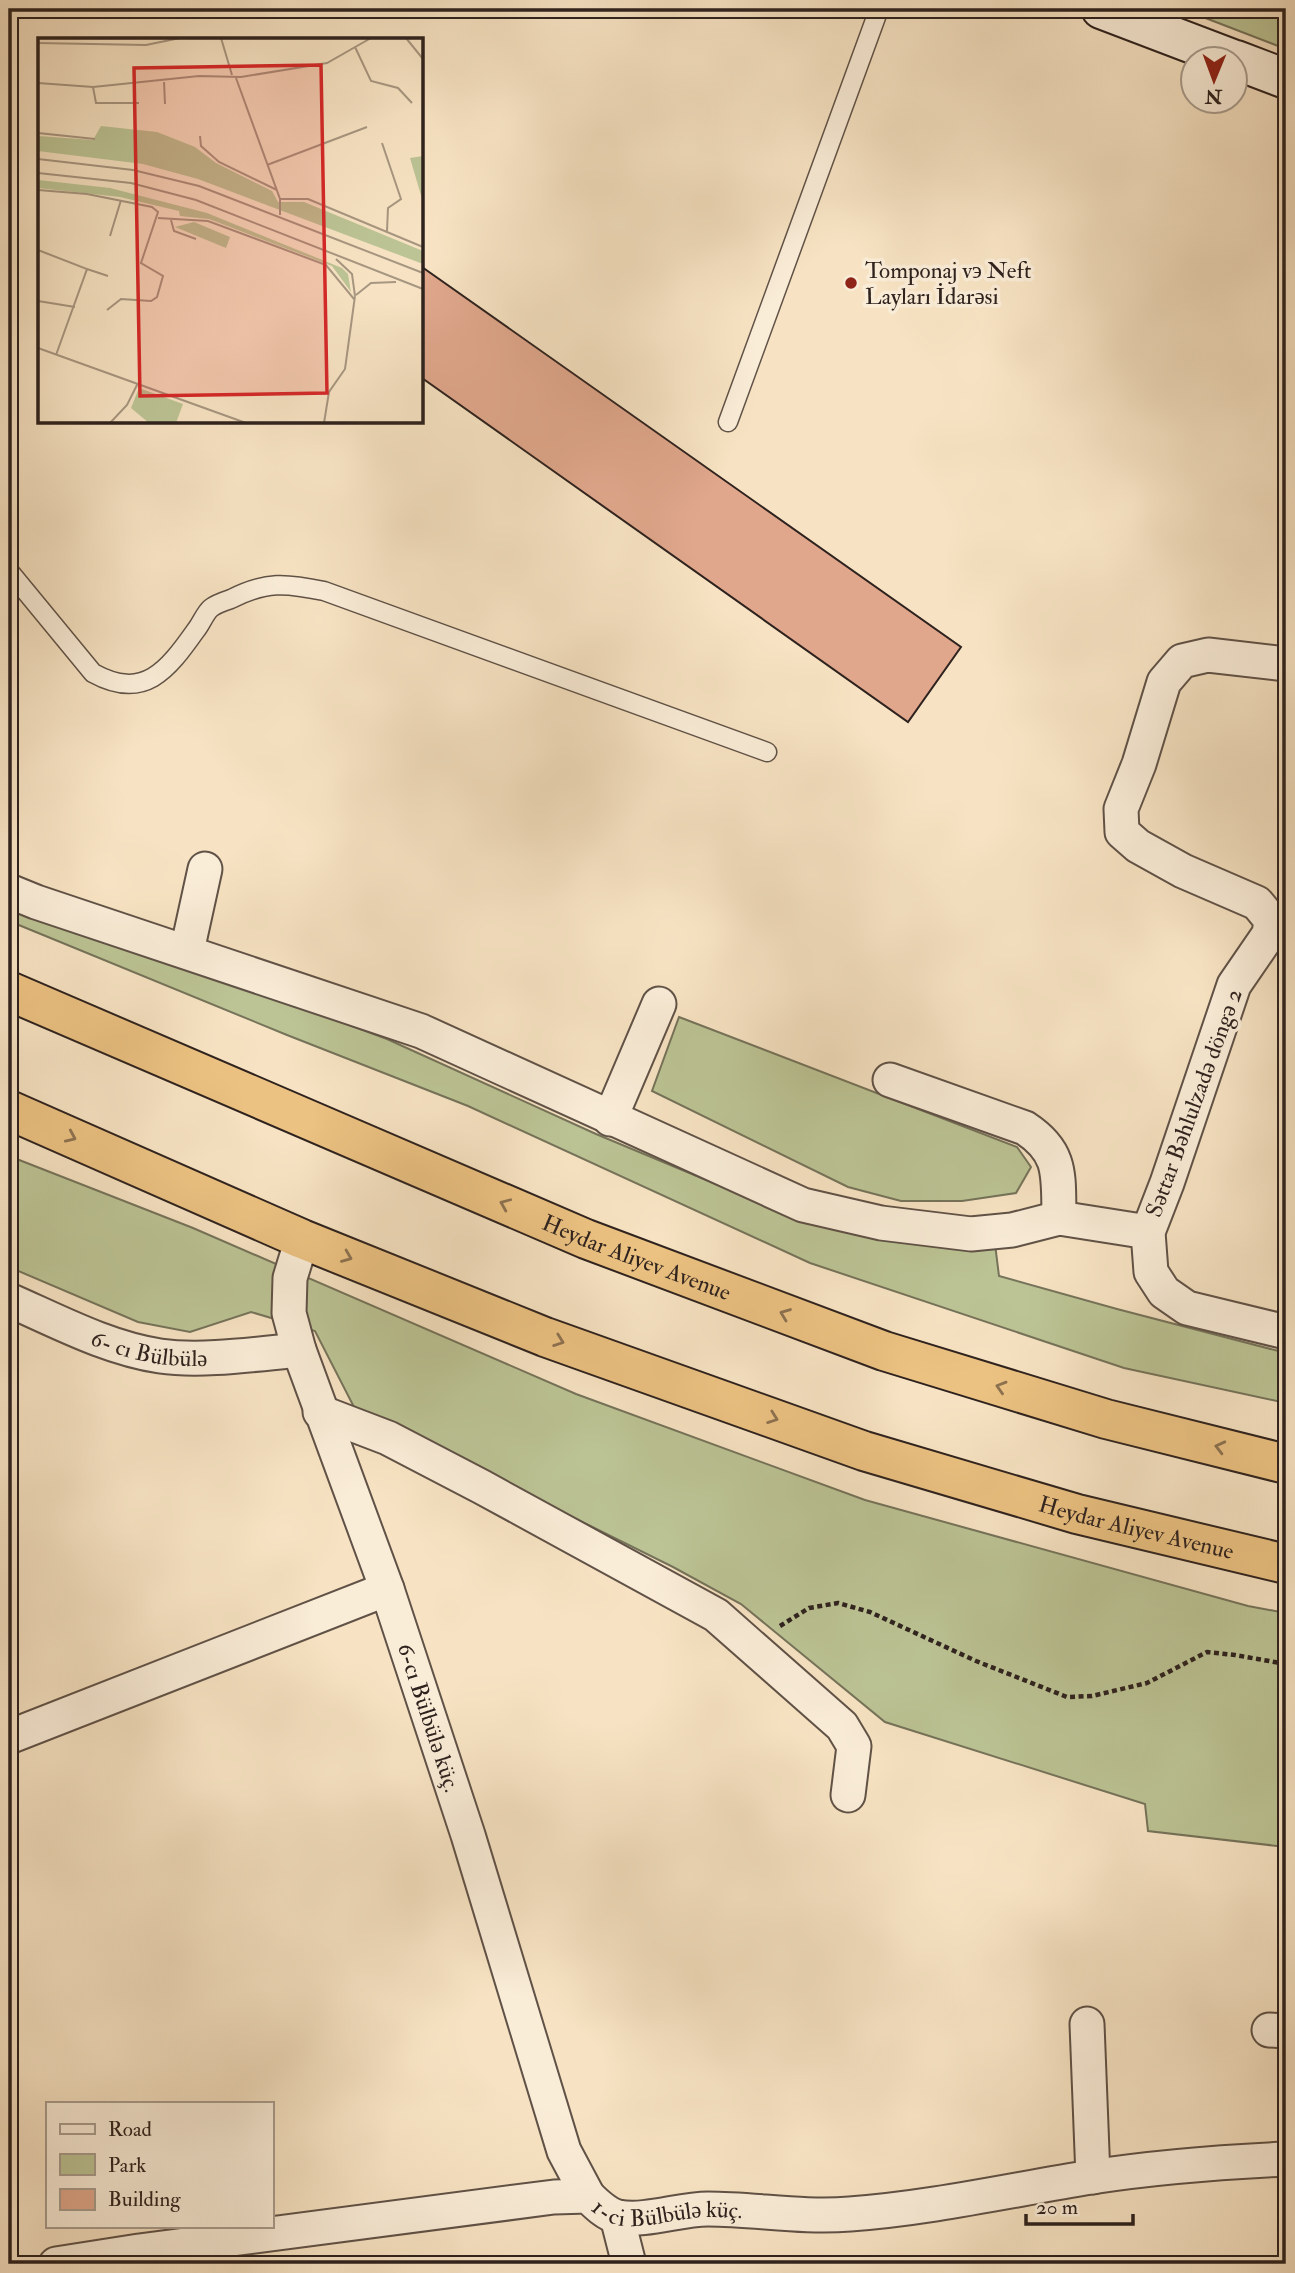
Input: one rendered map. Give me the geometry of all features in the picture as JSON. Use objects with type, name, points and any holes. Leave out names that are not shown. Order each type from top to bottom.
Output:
[{"type":"highway","points":[[9,979],[167,1057]]},
{"type":"highway","name":"Heydar Aliyev Avenue","points":[[9,991],[586,1239],[884,1351],[1106,1419],[1286,1464]]},
{"type":"highway","name":"Heydar Aliyev Avenue","points":[[9,1110],[302,1239],[545,1337],[864,1451],[1077,1514],[1286,1564]]},
{"type":"main road","points":[[1101,9],[1198,46]]},
{"type":"main road","points":[[1250,66],[1286,79]]},
{"type":"street","name":"Səttar Bəhlulzadə döngə 2","points":[[1286,664],[1208,655],[1182,661],[1164,682],[1139,764],[1121,809],[1122,832],[1138,846],[1183,871],[1257,903],[1271,919],[1269,934],[1234,985],[1148,1232],[1151,1272],[1164,1292],[1186,1308],[1286,1332]]},
{"type":"street","points":[[187,951],[205,869]]},
{"type":"street","points":[[9,891],[421,1031],[803,1205],[881,1223],[971,1234],[1012,1230],[1059,1218],[1148,1232]]},
{"type":"street","points":[[610,1119],[659,1004]]},
{"type":"street","points":[[890,1080],[1025,1128],[1042,1139],[1053,1156],[1058,1174],[1059,1218]]},
{"type":"street","name":"6-cı Bülbülə küç.","points":[[302,1239],[290,1278],[289,1313],[299,1350],[387,1589],[468,1835],[564,2151],[588,2196]]},
{"type":"street","name":"6- cı Bülbülə","points":[[9,1300],[108,1342],[160,1356],[222,1357],[299,1350]]},
{"type":"street","points":[[320,1412],[388,1438],[716,1615],[842,1726],[854,1746],[848,1795]]},
{"type":"street","points":[[9,1737],[387,1589]]},
{"type":"street","points":[[1087,2024],[1093,2177]]},
{"type":"street","name":"1-ci Bülbülə küç.","points":[[57,2264],[554,2197],[588,2196],[617,2217],[706,2209],[800,2215],[850,2214],[985,2196],[1093,2177],[1204,2164],[1286,2159]]},
{"type":"street","points":[[617,2217],[629,2264]]},
{"type":"lane","points":[[728,422],[879,9]]},
{"type":"lane","points":[[9,571],[93,673],[107,681],[125,686],[149,680],[174,660],[211,608],[254,587],[293,585],[324,591],[767,752]]},
{"type":"path","points":[[749,1645],[809,1608],[838,1603],[870,1612],[976,1661],[1067,1697],[1092,1696],[1147,1683],[1207,1652],[1286,1664]]},
{"type":"green space","points":[[1182,9],[1286,9],[1286,49]]},
{"type":"green space","points":[[9,899],[387,1039],[596,1134],[795,1217],[995,1244],[999,1276],[1286,1353],[1286,1403],[1124,1368],[810,1263],[468,1106],[9,921]]},
{"type":"green space","points":[[679,1017],[1017,1147],[1031,1167],[1016,1193],[962,1201],[901,1201],[848,1187],[652,1091]]},
{"type":"green space","points":[[9,1156],[193,1228],[576,1394],[865,1500],[1248,1606],[1286,1613],[1286,1847],[1148,1831],[1145,1804],[885,1722],[741,1604],[673,1567],[355,1409],[315,1331],[251,1312],[190,1332],[138,1322],[9,1267]]},
{"type":"building","points":[[424,268],[961,647],[908,722],[424,379]]},
{"type":"place","name":"Tomponaj vэ Neft Layları İdarəsi","points":[[851,283]]}]
